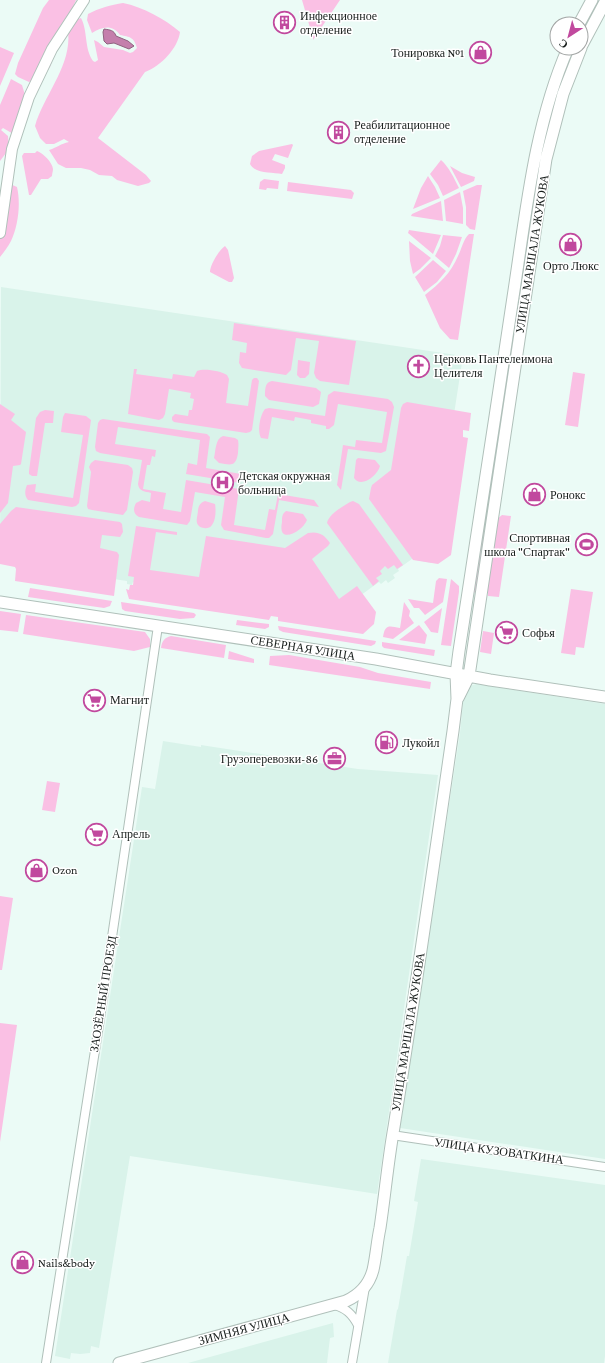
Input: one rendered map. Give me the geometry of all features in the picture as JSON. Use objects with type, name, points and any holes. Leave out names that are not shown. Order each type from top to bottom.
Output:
[{"type":"main road","points":[[583,16],[591,2],[602,7]]},
{"type":"main road","name":"УЛИЦА МАРШАЛА ЖУКОВА","points":[[589,32],[602,7]]},
{"type":"main road","name":"УЛИЦА МАРШАЛА ЖУКОВА","points":[[365,1287],[371,1275],[374,1261],[392,1135],[406,1055],[457,699],[456,674],[494,413],[531,181],[546,111],[565,56]]},
{"type":"main road","name":"УЛИЦА МАРШАЛА ЖУКОВА","points":[[457,699],[469,676],[546,160],[559,107],[569,76],[578,56]]},
{"type":"main road","name":"СЕВЕРНАЯ УЛИЦА","points":[[0,602],[376,659],[456,674],[605,697]]},
{"type":"main road","points":[[467,604],[479,605]]},
{"type":"main road","name":"ЗИМНЯЯ УЛИЦА","points":[[119,1363],[334,1305],[352,1298],[365,1287]]},
{"type":"street","points":[[0,233],[12,149],[29,97],[52,49],[84,0]]},
{"type":"street","name":"ЗАОЗЁРНЫЙ ПРОЕЗД","points":[[46,1363],[99,1025],[158,626]]},
{"type":"street","name":"УЛИЦА КУЗОВАТКИНА","points":[[392,1135],[605,1167]]},
{"type":"street","name":"УЛИЦА МАРШАЛА ЖУКОВА","points":[[352,1363],[365,1287]]},
{"type":"street","points":[[334,1305],[361,1309]]},
{"type":"street","points":[[334,1305],[350,1313],[358,1325]]},
{"type":"shaded area","points":[[49,0],[76,0],[72,9],[60,26],[56,51],[50,67],[45,74],[29,82],[15,74],[18,63],[43,8]]},
{"type":"shaded area","points":[[302,0],[340,0],[313,40],[313,38]]},
{"type":"shaded area","points":[[123,3],[138,7],[153,14],[180,32],[176,44],[168,56],[163,61],[145,72],[98,138],[146,175],[151,181],[138,186],[117,180],[112,176],[99,175],[90,170],[81,168],[66,168],[58,164],[49,150],[69,142],[64,139],[54,144],[46,144],[40,138],[35,126],[39,114],[62,68],[68,44],[68,32],[78,19],[81,18],[85,28],[88,51],[95,62],[98,60],[94,40],[104,47],[123,50],[130,53],[137,48],[131,38],[120,35],[114,29],[103,28],[92,33],[87,20],[88,14],[92,12]]},
{"type":"shaded area","points":[[104,29],[113,31],[116,36],[128,41],[134,46],[129,49],[114,43],[107,44],[104,41]]},
{"type":"shaded area","points":[[0,47],[14,53],[0,86]]},
{"type":"shaded area","points":[[11,79],[22,85],[25,95],[15,135],[3,128],[1,130],[8,136],[9,149],[0,161],[0,105]]},
{"type":"shaded area","points":[[293,145],[288,158],[275,154],[272,160],[285,165],[282,174],[256,170],[250,164],[252,156],[259,151]]},
{"type":"shaded area","points":[[37,151],[45,156],[51,164],[53,169],[52,176],[48,179],[41,179],[31,195],[29,195],[22,156],[24,153],[35,153]]},
{"type":"shaded area","points":[[441,160],[449,169],[459,188],[443,196],[438,185],[430,174]]},
{"type":"shaded area","points":[[450,166],[462,173],[475,177],[474,181],[461,187]]},
{"type":"shaded area","points":[[428,176],[440,198],[413,209],[421,188]]},
{"type":"shaded area","points":[[264,179],[279,181],[278,189],[259,189],[260,182]]},
{"type":"shaded area","points":[[288,182],[351,190],[354,193],[352,199],[287,191]]},
{"type":"shaded area","points":[[10,184],[17,187],[19,200],[18,215],[11,241],[0,257],[0,199]]},
{"type":"shaded area","points":[[477,185],[482,185],[475,230],[470,229],[466,225],[466,207],[463,191]]},
{"type":"shaded area","points":[[460,192],[463,208],[463,224],[446,221],[444,200]]},
{"type":"shaded area","points":[[441,201],[443,221],[411,216],[412,214]]},
{"type":"shaded area","points":[[409,230],[441,235],[433,254],[408,233]]},
{"type":"shaded area","points":[[469,234],[474,234],[458,340],[450,339],[440,328],[425,295],[448,273]]},
{"type":"shaded area","points":[[443,235],[462,237],[449,268],[435,256]]},
{"type":"shaded area","points":[[409,241],[431,258],[413,274],[410,261]]},
{"type":"shaded area","points":[[225,246],[228,250],[234,278],[232,282],[229,282],[210,272],[215,258]]},
{"type":"shaded area","points":[[433,260],[446,271],[437,282],[424,292],[415,277]]},
{"type":"shaded area","name":"Детская окружная больница","points":[[1,287],[463,356],[431,563],[412,559],[398,569],[399,571],[393,575],[395,578],[388,583],[386,580],[381,584],[379,582],[357,598],[353,615],[133,582],[132,585],[127,584],[127,581],[0,562]]},
{"type":"shaded area","points":[[514,320],[517,320],[476,593],[473,592]]},
{"type":"shaded area","points":[[234,323],[356,341],[349,385],[320,381],[316,378],[314,373],[319,341],[296,338],[291,370],[286,375],[242,368],[239,363],[240,352],[246,353],[247,343],[232,340]]},
{"type":"shaded area","points":[[298,360],[310,362],[309,374],[305,378],[300,378],[297,375]]},
{"type":"shaded area","points":[[134,369],[137,369],[136,374],[172,379],[173,374],[194,377],[197,371],[200,370],[221,372],[227,375],[229,379],[226,403],[248,406],[252,380],[257,378],[259,381],[252,430],[246,433],[174,422],[172,417],[175,414],[188,416],[189,410],[192,410],[194,399],[190,398],[191,393],[169,389],[163,418],[159,420],[128,414]]},
{"type":"shaded area","points":[[573,372],[585,374],[578,427],[565,425]]},
{"type":"shaded area","points":[[272,381],[316,388],[321,392],[319,404],[313,407],[269,400],[265,396],[265,388],[268,383]]},
{"type":"shaded area","points":[[334,391],[388,399],[392,402],[394,407],[386,451],[381,453],[348,449],[341,490],[337,485],[343,445],[355,447],[356,440],[382,443],[387,412],[338,404],[334,425],[329,429],[326,429],[326,426],[311,423],[311,420],[295,417],[294,421],[272,417],[268,439],[261,438],[259,431],[262,415],[265,409],[269,408],[325,416],[328,395]]},
{"type":"shaded area","points":[[407,402],[471,413],[469,431],[463,430],[463,437],[468,438],[451,555],[438,564],[413,560],[369,499],[372,485],[391,470],[401,408],[403,404]]},
{"type":"shaded area","points":[[0,404],[15,414],[11,420],[26,432],[21,464],[13,466],[8,503],[0,513]]},
{"type":"shaded area","points":[[45,410],[54,411],[53,423],[45,423],[37,476],[32,476],[29,474],[29,471],[36,418],[40,412]]},
{"type":"shaded area","points":[[65,413],[86,416],[91,420],[79,503],[72,507],[28,500],[25,492],[27,485],[36,484],[35,492],[73,498],[83,435],[61,432]]},
{"type":"shaded area","points":[[103,419],[207,434],[210,437],[206,468],[241,474],[240,483],[186,474],[188,463],[197,465],[200,440],[118,427],[115,444],[156,450],[155,457],[152,456],[150,465],[147,465],[143,489],[166,493],[163,509],[181,512],[186,480],[239,489],[234,525],[265,530],[269,509],[275,510],[278,494],[314,500],[319,507],[279,500],[273,534],[269,538],[224,530],[221,525],[225,497],[195,492],[190,521],[187,525],[139,517],[134,511],[136,503],[142,500],[150,502],[151,493],[143,491],[138,484],[142,460],[96,451],[95,447],[98,423]]},
{"type":"shaded area","points":[[223,436],[238,440],[237,458],[232,464],[219,463],[214,458],[217,442],[220,437]]},
{"type":"shaded area","points":[[358,458],[375,460],[380,466],[379,470],[369,480],[361,482],[354,478],[356,460]]},
{"type":"shaded area","points":[[95,460],[128,465],[132,468],[133,472],[127,510],[123,515],[88,509],[87,506],[91,472],[89,467]]},
{"type":"shaded area","points":[[205,501],[215,504],[216,509],[213,523],[209,528],[202,528],[197,523],[199,507],[201,503]]},
{"type":"shaded area","points":[[353,501],[359,504],[403,565],[397,569],[394,565],[388,569],[385,566],[380,571],[382,574],[376,578],[379,581],[373,586],[327,523],[336,511]]},
{"type":"shaded area","points":[[16,507],[120,522],[122,524],[123,532],[120,537],[102,535],[100,548],[117,552],[119,555],[114,596],[15,581],[15,567],[0,564],[0,524]]},
{"type":"shaded area","points":[[286,511],[303,514],[307,520],[305,524],[296,532],[287,535],[283,533],[281,529],[282,516]]},
{"type":"shaded area","points":[[502,515],[511,516],[499,597],[488,596],[488,579],[497,519]]},
{"type":"shaded area","points":[[136,526],[177,532],[177,535],[156,532],[150,570],[199,577],[206,536],[285,548],[308,533],[315,532],[320,534],[330,543],[312,559],[339,599],[357,586],[376,612],[374,624],[363,634],[278,621],[278,617],[271,616],[269,620],[129,599],[126,589],[129,590],[130,585],[133,585],[134,577],[128,576]]},
{"type":"shaded area","points":[[439,578],[447,579],[443,602],[425,615],[419,608],[414,608],[408,599],[433,603],[436,581]]},
{"type":"shaded area","points":[[451,579],[459,586],[459,592],[451,646],[441,645]]},
{"type":"shaded area","points":[[30,588],[112,601],[110,606],[104,608],[28,597]]},
{"type":"shaded area","points":[[571,589],[593,592],[584,648],[576,647],[575,655],[561,653]]},
{"type":"shaded area","points":[[121,602],[194,613],[196,615],[194,618],[180,619],[125,611],[122,609]]},
{"type":"shaded area","points":[[404,602],[410,611],[409,616],[414,623],[393,639],[383,637],[386,628],[400,628]]},
{"type":"shaded area","points":[[442,608],[438,633],[431,632],[424,622]]},
{"type":"shaded area","points":[[0,611],[21,614],[18,632],[0,630]]},
{"type":"shaded area","points":[[26,615],[145,632],[150,639],[150,647],[134,651],[23,634]]},
{"type":"shaded area","points":[[237,620],[269,624],[269,627],[265,629],[236,625]]},
{"type":"shaded area","points":[[419,625],[427,635],[425,644],[399,640]]},
{"type":"shaded area","points":[[278,626],[376,641],[375,644],[371,646],[283,632],[279,630]]},
{"type":"shaded area","points":[[483,631],[494,633],[491,654],[480,652]]},
{"type":"shaded area","points":[[171,636],[226,645],[224,658],[161,648],[164,640]]},
{"type":"shaded area","points":[[382,642],[435,650],[434,656],[384,648],[382,646]]},
{"type":"shaded area","points":[[229,651],[254,659],[254,663],[228,659]]},
{"type":"shaded area","points":[[289,655],[360,667],[378,673],[431,682],[430,689],[269,665],[270,656]]},
{"type":"shaded area","points":[[476,684],[605,704],[605,1159],[400,1128],[460,733],[464,694],[470,686]]},
{"type":"shaded area","points":[[163,741],[201,747],[201,745],[358,769],[438,775],[377,1194],[130,1156],[99,1348],[91,1346],[90,1353],[71,1353],[70,1359],[55,1356],[142,787],[155,789]]},
{"type":"shaded area","points":[[47,781],[60,783],[55,812],[42,810]]},
{"type":"shaded area","points":[[0,896],[13,898],[2,970],[0,970]]},
{"type":"shaded area","points":[[0,1023],[17,1025],[0,1142]]},
{"type":"shaded area","points":[[421,1159],[605,1185],[604,1363],[388,1363],[418,1202],[414,1201]]},
{"type":"shaded area","points":[[333,1323],[334,1337],[330,1338],[327,1363],[188,1363]]},
{"type":"place","name":"Инфекционное отделение","points":[[284,23]]},
{"type":"place","name":"Тонировка №1","points":[[480,53]]},
{"type":"place","name":"Реабилитационное отделение","points":[[338,132]]},
{"type":"place","name":"Орто Люкс","points":[[571,245]]},
{"type":"place","name":"Церковь Пантелеимона Целителя","points":[[418,366]]},
{"type":"place","name":"Детская окружная больница","points":[[222,483]]},
{"type":"place","name":"Ронокс","points":[[535,495]]},
{"type":"place","name":"Спортивная школа \"Спартак\"","points":[[586,545]]},
{"type":"place","name":"Софья","points":[[506,633]]},
{"type":"place","name":"Магнит","points":[[94,700]]},
{"type":"place","name":"Лукойл","points":[[386,743]]},
{"type":"place","name":"Грузоперевозки-86","points":[[334,759]]},
{"type":"place","name":"Апрель","points":[[96,834]]},
{"type":"place","name":"Ozon","points":[[36,870]]},
{"type":"place","name":"Nails&body","points":[[22,1263]]}]
